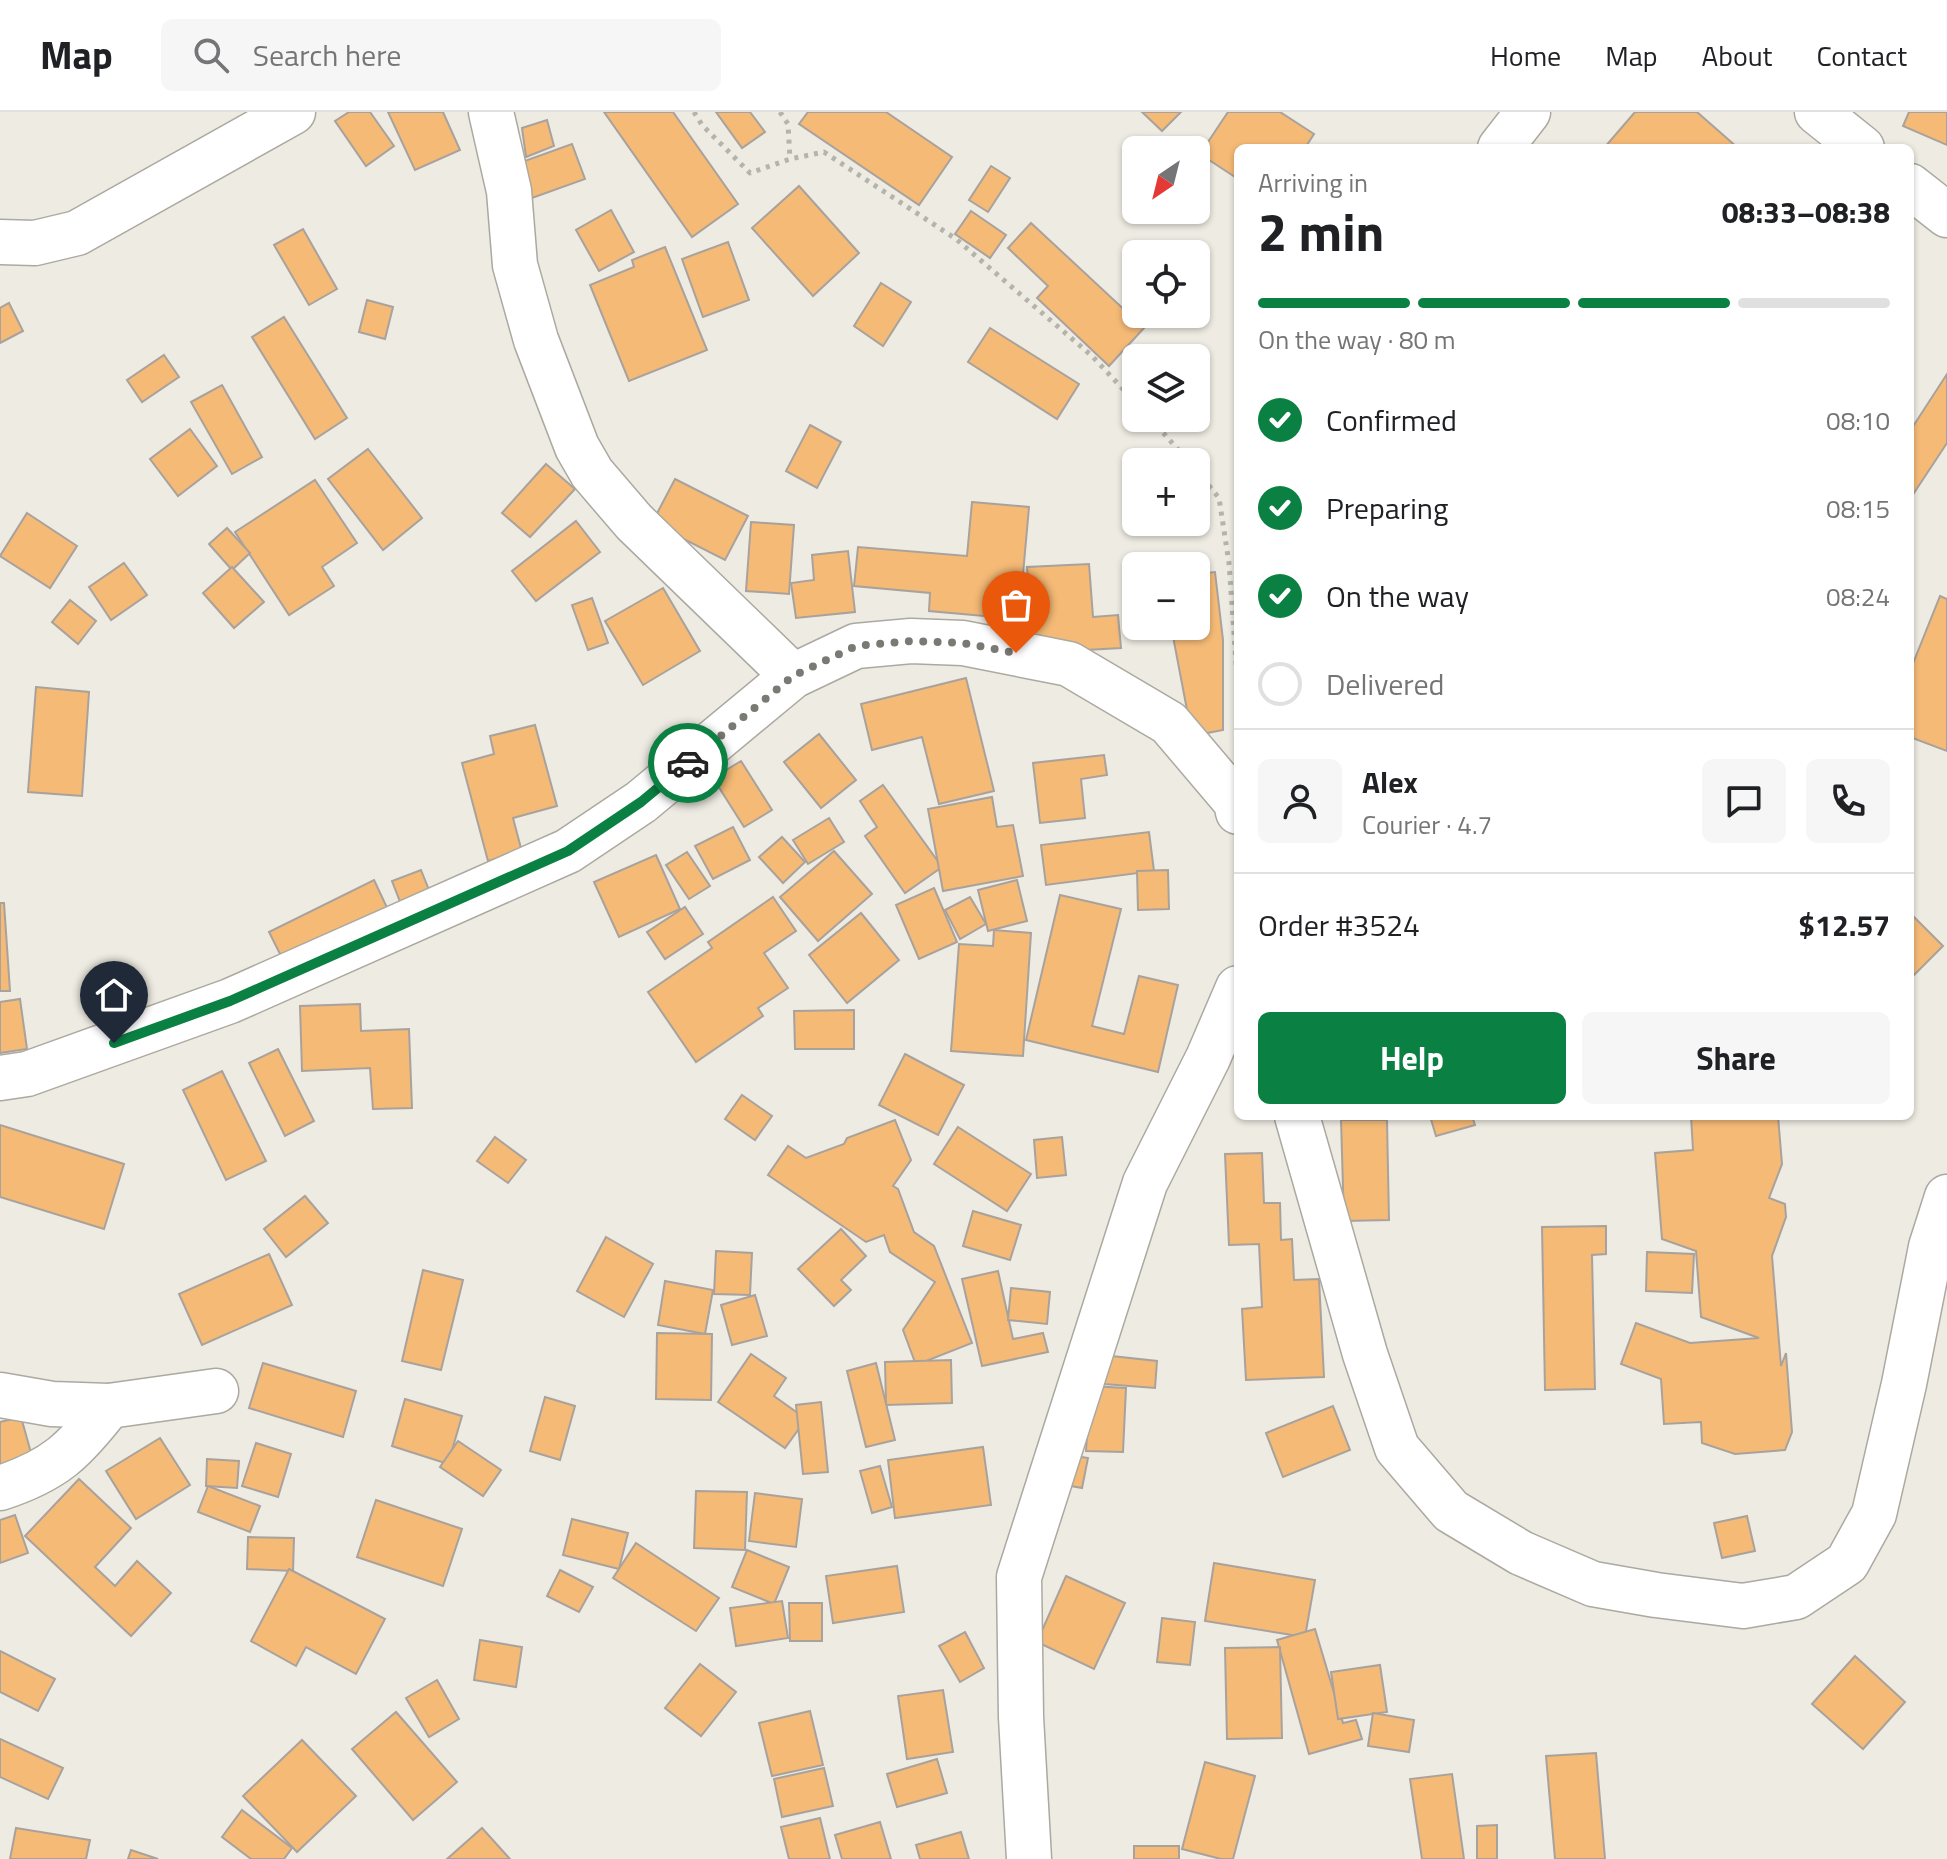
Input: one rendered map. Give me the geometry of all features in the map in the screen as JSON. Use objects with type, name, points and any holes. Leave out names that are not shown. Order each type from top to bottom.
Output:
[{"type":"street","points":[[0,242],[35,243],[77,233],[293,112]]},
{"type":"street","points":[[491,112],[509,191],[515,265],[536,340],[577,447],[592,473],[634,522],[793,676]]},
{"type":"street","points":[[1817,112],[1857,144]]},
{"type":"street","points":[[1914,189],[1947,215]]},
{"type":"street","points":[[0,1078],[27,1074],[230,1001],[568,851],[641,802],[793,676],[856,646],[911,641],[963,643],[1069,664],[1169,723],[1234,803]]},
{"type":"street","points":[[1029,1859],[1021,1717],[1019,1577],[1145,1183],[1208,1058],[1234,997]]},
{"type":"street","points":[[1298,1120],[1348,1299],[1397,1448],[1451,1511],[1521,1553],[1593,1584],[1743,1606],[1796,1597],[1847,1563],[1874,1514],[1931,1247],[1947,1197]]},
{"type":"street","points":[[0,1395],[52,1404],[109,1406],[216,1391]]},
{"type":"street","points":[[0,1488],[40,1474],[57,1463],[80,1443],[109,1406]]},
{"type":"path","points":[[694,112],[702,125],[750,173],[790,159],[824,152],[956,239],[1092,356],[1122,388]]},
{"type":"path","points":[[780,112],[788,124],[790,159]]},
{"type":"path","points":[[1162,432],[1177,448]]},
{"type":"path","points":[[1210,487],[1219,498],[1229,563],[1234,634]]},
{"type":"building","points":[[349,112],[370,112],[394,146],[366,166],[335,121]]},
{"type":"building","points":[[388,112],[443,112],[460,150],[415,170]]},
{"type":"building","points":[[604,112],[673,112],[738,204],[692,237]]},
{"type":"building","points":[[716,112],[750,112],[765,132],[742,148]]},
{"type":"building","points":[[808,112],[886,112],[952,157],[919,205],[799,124]]},
{"type":"building","points":[[1142,112],[1181,112],[1162,131]]},
{"type":"building","points":[[1228,112],[1280,112],[1314,134],[1308,144],[1234,144],[1234,176],[1210,161],[1210,139]]},
{"type":"building","points":[[1635,112],[1697,112],[1733,144],[1607,144]]},
{"type":"building","points":[[1909,112],[1947,112],[1947,145],[1903,126]]},
{"type":"building","points":[[547,120],[554,146],[526,157],[522,128]]},
{"type":"building","points":[[572,144],[585,179],[532,198],[519,163]]},
{"type":"building","points":[[991,166],[1010,178],[988,212],[969,200]]},
{"type":"building","points":[[799,186],[859,253],[813,296],[752,228]]},
{"type":"building","points":[[611,210],[634,252],[599,271],[576,230]]},
{"type":"building","points":[[971,211],[1006,235],[990,258],[955,234]]},
{"type":"building","points":[[1031,223],[1122,308],[1122,328],[1144,328],[1129,344],[1122,344],[1122,352],[1109,366],[1037,298],[1048,286],[1008,248]]},
{"type":"building","points":[[303,229],[337,289],[309,305],[274,245]]},
{"type":"building","points":[[728,242],[749,300],[703,317],[682,259]]},
{"type":"building","points":[[665,247],[707,350],[629,381],[590,285],[634,267],[632,260]]},
{"type":"building","points":[[881,283],[911,302],[883,346],[854,326]]},
{"type":"building","points":[[367,300],[393,307],[385,339],[359,332]]},
{"type":"building","points":[[9,303],[23,331],[0,343],[0,308]]},
{"type":"building","points":[[284,317],[347,418],[315,439],[252,337]]},
{"type":"building","points":[[990,328],[1079,384],[1057,419],[968,362]]},
{"type":"building","points":[[164,355],[179,377],[142,402],[127,380]]},
{"type":"building","points":[[1947,374],[1947,443],[1914,493],[1914,425]]},
{"type":"building","points":[[222,385],[262,457],[232,474],[191,402]]},
{"type":"building","points":[[810,425],[841,442],[817,488],[786,471]]},
{"type":"building","points":[[190,429],[217,466],[178,496],[150,459]]},
{"type":"building","points":[[368,449],[422,518],[383,550],[328,479]]},
{"type":"building","points":[[546,464],[575,489],[530,537],[502,513]]},
{"type":"building","points":[[675,479],[748,516],[725,560],[652,523]]},
{"type":"building","points":[[315,480],[357,543],[322,567],[334,586],[289,615],[235,532]]},
{"type":"building","points":[[972,502],[1029,507],[1019,619],[929,611],[930,593],[854,586],[858,547],[967,556]]},
{"type":"building","points":[[27,513],[77,546],[50,588],[0,556]]},
{"type":"building","points":[[576,521],[600,552],[536,601],[512,571]]},
{"type":"building","points":[[751,522],[794,525],[789,594],[746,591]]},
{"type":"building","points":[[227,528],[250,553],[232,570],[209,544]]},
{"type":"building","points":[[848,551],[855,612],[796,618],[791,583],[814,580],[812,555]]},
{"type":"building","points":[[124,563],[147,595],[111,620],[89,587]]},
{"type":"building","points":[[1089,564],[1093,617],[1118,615],[1121,648],[1033,653],[1027,567]]},
{"type":"building","points":[[232,567],[264,602],[234,628],[203,593]]},
{"type":"building","points":[[1215,572],[1223,640],[1223,730],[1192,736],[1174,640],[1210,640],[1210,573]]},
{"type":"building","points":[[663,588],[700,651],[643,685],[605,621]]},
{"type":"building","points":[[1940,596],[1947,599],[1947,751],[1914,739],[1914,661]]},
{"type":"building","points":[[592,598],[608,643],[588,650],[572,605]]},
{"type":"building","points":[[70,600],[96,621],[78,644],[52,622]]},
{"type":"building","points":[[966,678],[994,791],[939,804],[922,737],[872,750],[861,704]]},
{"type":"building","points":[[36,687],[89,692],[82,796],[28,792]]},
{"type":"building","points":[[535,725],[557,806],[513,818],[522,852],[488,861],[462,763],[494,754],[490,736]]},
{"type":"building","points":[[819,734],[856,780],[821,808],[784,762]]},
{"type":"building","points":[[1104,755],[1107,775],[1081,779],[1085,818],[1040,823],[1033,763]]},
{"type":"building","points":[[741,761],[772,810],[744,827],[713,778]]},
{"type":"building","points":[[883,785],[942,867],[905,893],[865,836],[877,827],[860,801]]},
{"type":"building","points":[[992,797],[997,827],[1013,825],[1023,876],[943,891],[928,809]]},
{"type":"building","points":[[829,818],[844,842],[808,864],[793,840]]},
{"type":"building","points":[[733,827],[750,860],[713,879],[695,846]]},
{"type":"building","points":[[1149,832],[1154,871],[1046,885],[1041,845]]},
{"type":"building","points":[[782,837],[805,862],[783,883],[759,857]]},
{"type":"building","points":[[834,851],[872,894],[818,941],[780,897]]},
{"type":"building","points":[[687,852],[710,886],[689,899],[666,865]]},
{"type":"building","points":[[656,855],[680,909],[619,937],[594,882]]},
{"type":"building","points":[[421,870],[435,905],[406,917],[392,881]]},
{"type":"building","points":[[1168,870],[1169,909],[1138,910],[1137,871]]},
{"type":"building","points":[[374,880],[390,914],[286,966],[269,932]]},
{"type":"building","points":[[1017,880],[1027,921],[988,931],[978,890]]},
{"type":"building","points":[[934,888],[957,942],[919,959],[896,905]]},
{"type":"building","points":[[1060,895],[1121,909],[1092,1026],[1124,1034],[1139,976],[1178,985],[1158,1072],[1026,1040]]},
{"type":"building","points":[[773,897],[796,931],[764,953],[788,988],[758,1008],[763,1016],[696,1062],[648,992],[712,948],[708,942]]},
{"type":"building","points":[[970,897],[986,924],[960,939],[945,910]]},
{"type":"building","points":[[0,903],[4,903],[10,991],[0,991]]},
{"type":"building","points":[[685,907],[703,934],[665,959],[647,932]]},
{"type":"building","points":[[861,913],[899,960],[847,1003],[809,955]]},
{"type":"building","points":[[1914,917],[1943,946],[1914,975]]},
{"type":"building","points":[[994,930],[1031,933],[1023,1056],[951,1051],[959,944],[993,946]]},
{"type":"building","points":[[20,999],[27,1049],[0,1053],[0,1002]]},
{"type":"building","points":[[360,1004],[361,1031],[409,1029],[412,1108],[373,1109],[370,1068],[302,1071],[300,1006]]},
{"type":"building","points":[[854,1010],[854,1049],[795,1049],[794,1011]]},
{"type":"building","points":[[278,1049],[314,1121],[285,1136],[249,1063]]},
{"type":"building","points":[[905,1054],[964,1085],[938,1135],[879,1105]]},
{"type":"building","points":[[222,1071],[266,1161],[226,1180],[183,1090]]},
{"type":"building","points":[[742,1095],[772,1116],[755,1140],[725,1119]]},
{"type":"building","points":[[895,1120],[911,1160],[893,1186],[898,1189],[914,1232],[934,1246],[972,1343],[916,1365],[903,1330],[935,1282],[890,1252],[884,1235],[866,1242],[768,1175],[788,1146],[806,1158]]},
{"type":"building","points":[[1341,1120],[1387,1120],[1389,1220],[1344,1221]]},
{"type":"building","points":[[1431,1120],[1473,1120],[1475,1125],[1436,1136]]},
{"type":"building","points":[[1691,1120],[1778,1120],[1782,1164],[1769,1198],[1785,1204],[1786,1217],[1772,1256],[1781,1366],[1786,1353],[1792,1432],[1785,1450],[1735,1454],[1702,1443],[1701,1422],[1664,1424],[1661,1379],[1621,1364],[1636,1323],[1690,1343],[1759,1338],[1701,1317],[1696,1251],[1662,1239],[1655,1153],[1693,1150]]},
{"type":"building","points":[[0,1125],[124,1164],[104,1229],[0,1197]]},
{"type":"building","points":[[958,1127],[1031,1174],[1007,1211],[934,1164]]},
{"type":"building","points":[[495,1137],[526,1160],[508,1183],[477,1161]]},
{"type":"building","points":[[1062,1137],[1066,1175],[1037,1178],[1034,1140]]},
{"type":"building","points":[[1262,1153],[1264,1203],[1280,1203],[1281,1240],[1292,1239],[1294,1280],[1319,1279],[1324,1377],[1246,1380],[1242,1309],[1262,1307],[1259,1244],[1229,1245],[1225,1154]]},
{"type":"building","points":[[305,1196],[328,1223],[286,1257],[264,1229]]},
{"type":"building","points":[[973,1211],[1021,1225],[1010,1260],[963,1246]]},
{"type":"building","points":[[1606,1226],[1606,1254],[1592,1255],[1595,1389],[1545,1390],[1542,1227]]},
{"type":"building","points":[[841,1229],[866,1256],[841,1280],[851,1290],[834,1306],[798,1269]]},
{"type":"building","points":[[606,1237],[653,1264],[624,1317],[577,1291]]},
{"type":"building","points":[[716,1251],[752,1253],[750,1295],[714,1294]]},
{"type":"building","points":[[1647,1252],[1694,1254],[1692,1293],[1646,1291]]},
{"type":"building","points":[[269,1254],[292,1305],[202,1345],[179,1294]]},
{"type":"building","points":[[423,1270],[463,1280],[441,1370],[402,1361]]},
{"type":"building","points":[[998,1271],[1013,1339],[1043,1333],[1048,1352],[982,1366],[962,1279]]},
{"type":"building","points":[[665,1281],[713,1290],[705,1334],[658,1325]]},
{"type":"building","points":[[1011,1288],[1050,1292],[1047,1324],[1008,1320]]},
{"type":"building","points":[[755,1295],[767,1336],[732,1345],[721,1305]]},
{"type":"building","points":[[657,1333],[712,1334],[711,1400],[656,1399]]},
{"type":"building","points":[[751,1354],[786,1378],[774,1396],[806,1419],[785,1448],[718,1402]]},
{"type":"building","points":[[1093,1354],[1157,1361],[1155,1388],[1091,1383]]},
{"type":"building","points":[[951,1360],[952,1403],[886,1405],[885,1362]]},
{"type":"building","points":[[263,1363],[356,1391],[343,1437],[249,1408]]},
{"type":"building","points":[[876,1363],[895,1440],[866,1447],[847,1371]]},
{"type":"building","points":[[1090,1386],[1126,1388],[1123,1452],[1086,1451]]},
{"type":"building","points":[[545,1397],[575,1406],[560,1460],[530,1451]]},
{"type":"building","points":[[405,1399],[462,1416],[448,1464],[392,1446]]},
{"type":"building","points":[[821,1402],[828,1472],[803,1474],[796,1405]]},
{"type":"building","points":[[1333,1406],[1350,1450],[1283,1477],[1266,1433]]},
{"type":"building","points":[[21,1417],[33,1460],[0,1469],[0,1422]]},
{"type":"building","points":[[160,1438],[190,1485],[136,1519],[106,1471]]},
{"type":"building","points":[[458,1441],[501,1470],[483,1496],[440,1467]]},
{"type":"building","points":[[256,1443],[291,1454],[278,1497],[242,1486]]},
{"type":"building","points":[[983,1447],[991,1505],[895,1518],[888,1460]]},
{"type":"building","points":[[1053,1452],[1088,1458],[1082,1488],[1049,1482]]},
{"type":"building","points":[[207,1459],[239,1461],[237,1488],[206,1486]]},
{"type":"building","points":[[880,1466],[892,1507],[872,1513],[860,1471]]},
{"type":"building","points":[[79,1479],[131,1528],[95,1567],[115,1586],[137,1561],[171,1593],[131,1636],[25,1536]]},
{"type":"building","points":[[208,1486],[260,1506],[250,1532],[198,1512]]},
{"type":"building","points":[[696,1491],[747,1492],[745,1550],[694,1548]]},
{"type":"building","points":[[755,1493],[802,1499],[796,1547],[749,1541]]},
{"type":"building","points":[[376,1500],[462,1529],[443,1586],[357,1557]]},
{"type":"building","points":[[15,1515],[28,1553],[0,1563],[0,1520]]},
{"type":"building","points":[[1747,1516],[1755,1551],[1722,1558],[1714,1523]]},
{"type":"building","points":[[572,1519],[628,1533],[619,1569],[563,1555]]},
{"type":"building","points":[[248,1537],[294,1538],[293,1571],[247,1569]]},
{"type":"building","points":[[636,1543],[719,1598],[696,1631],[613,1578]]},
{"type":"building","points":[[747,1550],[789,1567],[774,1604],[732,1587]]},
{"type":"building","points":[[1214,1563],[1315,1580],[1305,1637],[1205,1621]]},
{"type":"building","points":[[897,1566],[904,1612],[833,1623],[826,1576]]},
{"type":"building","points":[[289,1569],[385,1619],[356,1674],[306,1647],[296,1666],[251,1641]]},
{"type":"building","points":[[560,1570],[593,1587],[579,1612],[547,1596]]},
{"type":"building","points":[[1066,1576],[1125,1603],[1094,1669],[1037,1642]]},
{"type":"building","points":[[782,1601],[788,1638],[736,1646],[730,1608]]},
{"type":"building","points":[[789,1603],[822,1603],[822,1641],[790,1641]]},
{"type":"building","points":[[1162,1618],[1195,1622],[1190,1665],[1157,1662]]},
{"type":"building","points":[[1315,1629],[1343,1723],[1356,1720],[1362,1739],[1309,1754],[1277,1640]]},
{"type":"building","points":[[965,1632],[984,1668],[960,1682],[939,1646]]},
{"type":"building","points":[[480,1640],[522,1647],[516,1687],[474,1680]]},
{"type":"building","points":[[1280,1647],[1282,1738],[1227,1739],[1225,1648]]},
{"type":"building","points":[[0,1651],[55,1679],[38,1711],[0,1692]]},
{"type":"building","points":[[1855,1656],[1905,1702],[1863,1749],[1812,1704]]},
{"type":"building","points":[[700,1664],[736,1692],[701,1736],[665,1708]]},
{"type":"building","points":[[1380,1665],[1387,1712],[1338,1719],[1331,1672]]},
{"type":"building","points":[[437,1680],[459,1719],[429,1737],[406,1698]]},
{"type":"building","points":[[943,1690],[953,1752],[907,1759],[898,1696]]},
{"type":"building","points":[[810,1711],[823,1765],[772,1776],[759,1723]]},
{"type":"building","points":[[396,1712],[457,1782],[413,1820],[352,1749]]},
{"type":"building","points":[[1373,1713],[1414,1720],[1409,1752],[1368,1746]]},
{"type":"building","points":[[0,1739],[63,1768],[48,1799],[0,1777]]},
{"type":"building","points":[[302,1740],[356,1796],[297,1852],[243,1796]]},
{"type":"building","points":[[1596,1753],[1605,1859],[1555,1859],[1546,1756]]},
{"type":"building","points":[[937,1759],[947,1793],[897,1807],[887,1774]]},
{"type":"building","points":[[1205,1762],[1255,1776],[1233,1859],[1182,1849]]},
{"type":"building","points":[[824,1768],[833,1806],[782,1817],[774,1779]]},
{"type":"building","points":[[1452,1774],[1464,1859],[1422,1859],[1410,1779]]},
{"type":"building","points":[[242,1810],[292,1848],[284,1859],[251,1859],[222,1837]]},
{"type":"building","points":[[820,1818],[830,1859],[789,1859],[781,1827]]},
{"type":"building","points":[[880,1822],[891,1859],[842,1859],[835,1835]]},
{"type":"building","points":[[1497,1825],[1497,1859],[1477,1859],[1477,1826]]},
{"type":"building","points":[[16,1828],[90,1840],[86,1859],[10,1859]]},
{"type":"building","points":[[482,1828],[510,1859],[447,1859]]},
{"type":"building","points":[[961,1832],[969,1859],[920,1859],[916,1845]]},
{"type":"building","points":[[1134,1846],[1179,1846],[1179,1859],[1134,1859]]},
{"type":"building","points":[[131,1850],[158,1859],[128,1859]]},
{"type":"way so far","points":[[688,763],[793,676],[856,646],[911,641],[963,643],[1016,653]]},
{"type":"route","points":[[114,1043],[230,1001],[568,851],[641,802],[688,763]]}]
